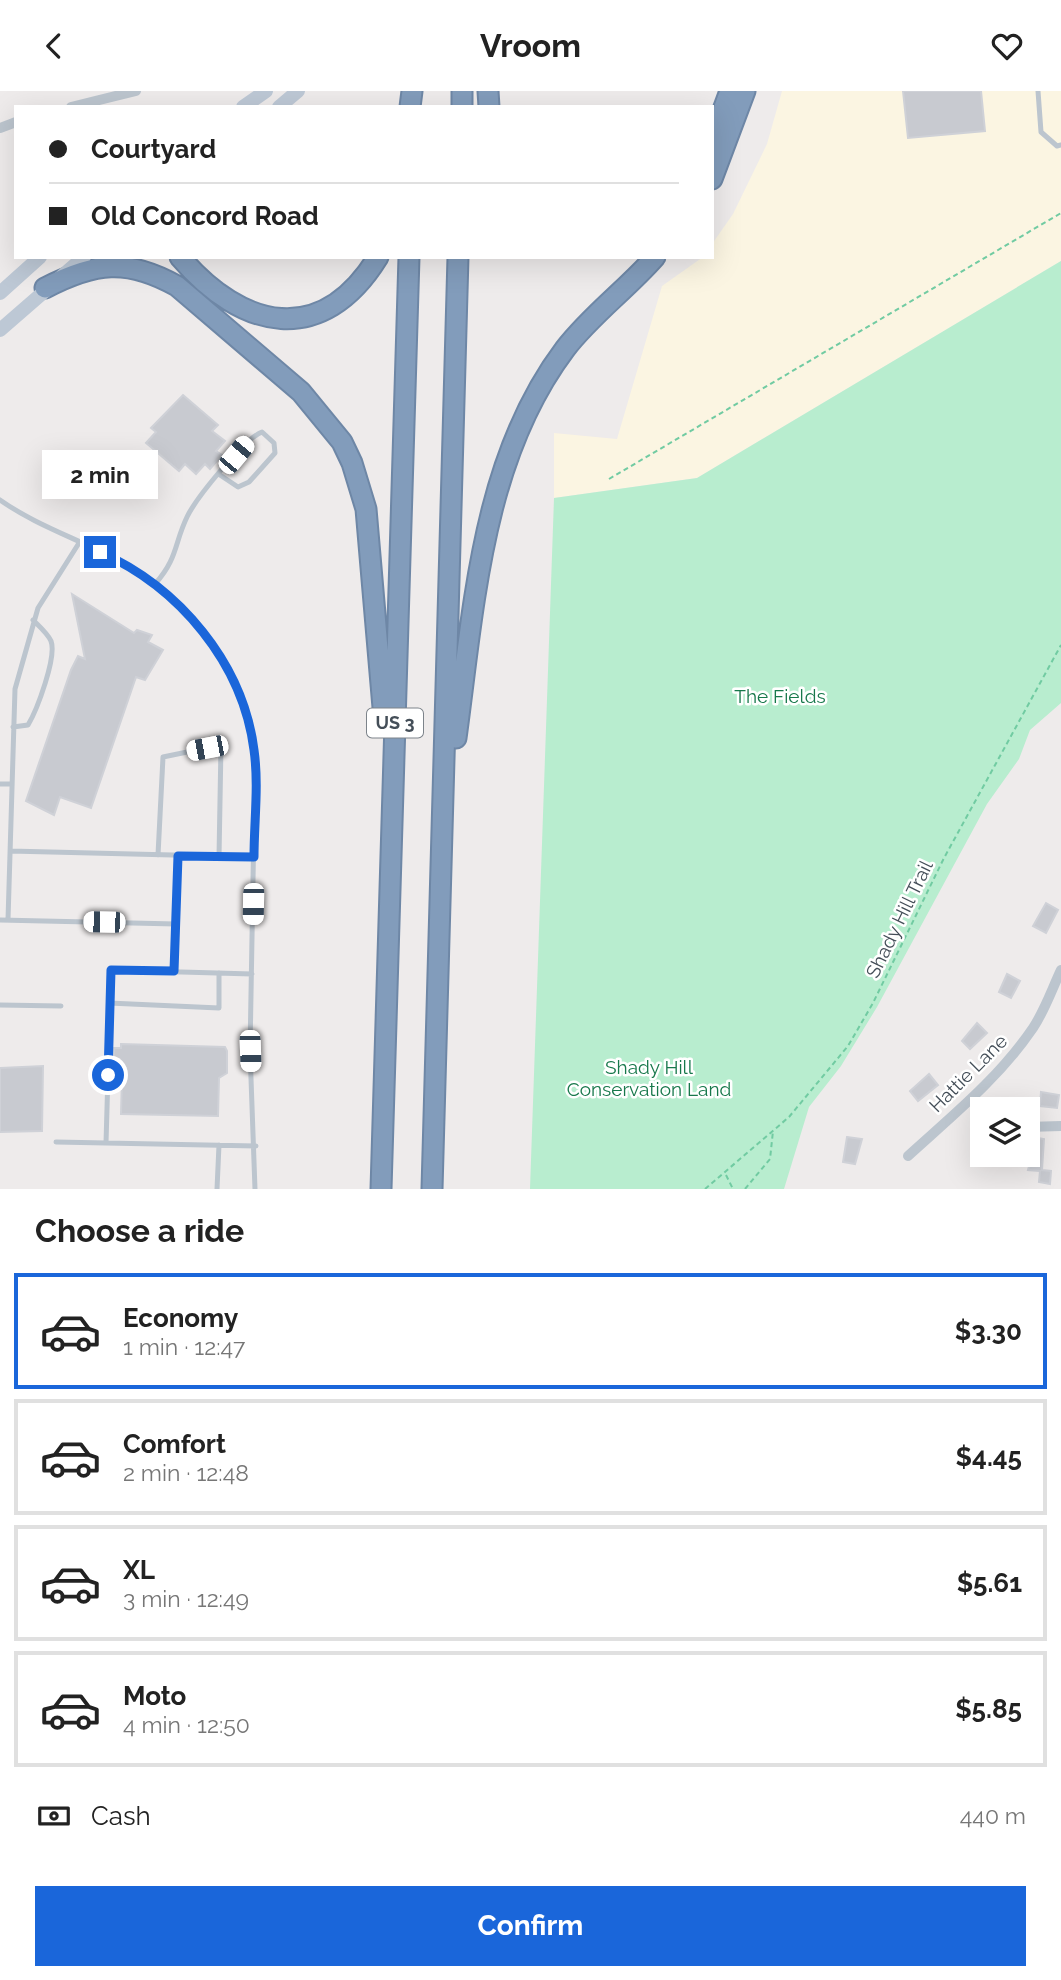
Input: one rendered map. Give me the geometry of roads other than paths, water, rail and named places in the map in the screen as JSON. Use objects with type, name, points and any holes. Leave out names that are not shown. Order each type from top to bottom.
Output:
[{"type":"highway","points":[[714,135],[730,91]]},
{"type":"highway","points":[[714,174],[745,91]]},
{"type":"highway","points":[[153,259],[177,286],[301,392],[342,442],[352,463],[366,509],[371,551],[392,816]]},
{"type":"highway","points":[[183,259],[219,296],[234,306],[267,318],[288,319],[315,314],[337,304],[365,278],[377,259]]},
{"type":"highway","name":"US 3","points":[[381,1189],[408,259]]},
{"type":"highway","name":"US 3","points":[[432,1189],[458,259]]},
{"type":"highway","points":[[442,833],[478,577],[492,513],[518,429],[540,385],[567,346],[653,259]]},
{"type":"highway","points":[[46,288],[80,272],[108,265],[142,270],[177,286]]},
{"type":"main road","points":[[246,105],[266,91]]},
{"type":"main road","points":[[281,105],[298,91]]},
{"type":"main road","points":[[0,293],[38,259]]},
{"type":"main road","points":[[0,330],[81,259]]},
{"type":"street","points":[[93,102],[110,91]]},
{"type":"street","points":[[80,105],[136,91]]},
{"type":"street","name":"Hattie Lane","points":[[908,1156],[991,1080],[1021,1044],[1034,1026],[1061,970]]},
{"type":"street","points":[[1040,1127],[1061,1126]]},
{"type":"lane","points":[[1038,91],[1041,132],[1057,146],[1061,145]]},
{"type":"lane","points":[[155,584],[171,564],[184,524],[194,505],[253,436],[262,432],[274,443],[275,453],[249,482],[238,487],[220,475]]},
{"type":"lane","points":[[0,500],[34,522],[116,559],[155,584],[184,609],[201,629],[226,668],[242,702],[255,758],[251,974],[255,1189]]},
{"type":"lane","points":[[8,920],[15,689],[33,620],[42,600],[79,543]]},
{"type":"lane","points":[[13,727],[28,725],[52,654],[51,641],[33,620]]},
{"type":"lane","points":[[158,855],[163,757],[221,745],[219,857]]},
{"type":"lane","points":[[0,784],[12,784]]},
{"type":"lane","points":[[10,851],[254,857]]},
{"type":"lane","points":[[174,971],[178,856]]},
{"type":"lane","points":[[0,920],[176,924]]},
{"type":"lane","points":[[106,1143],[111,970],[251,974]]},
{"type":"lane","points":[[109,1003],[219,1008],[219,972]]},
{"type":"lane","points":[[0,1005],[61,1006]]},
{"type":"lane","points":[[56,1142],[256,1146]]},
{"type":"lane","points":[[217,1189],[219,1146]]},
{"type":"park label","name":"The Fields","points":[[780,696]]},
{"type":"park label","name":"Shady Hill Conservation Land","points":[[649,1078]]}]
